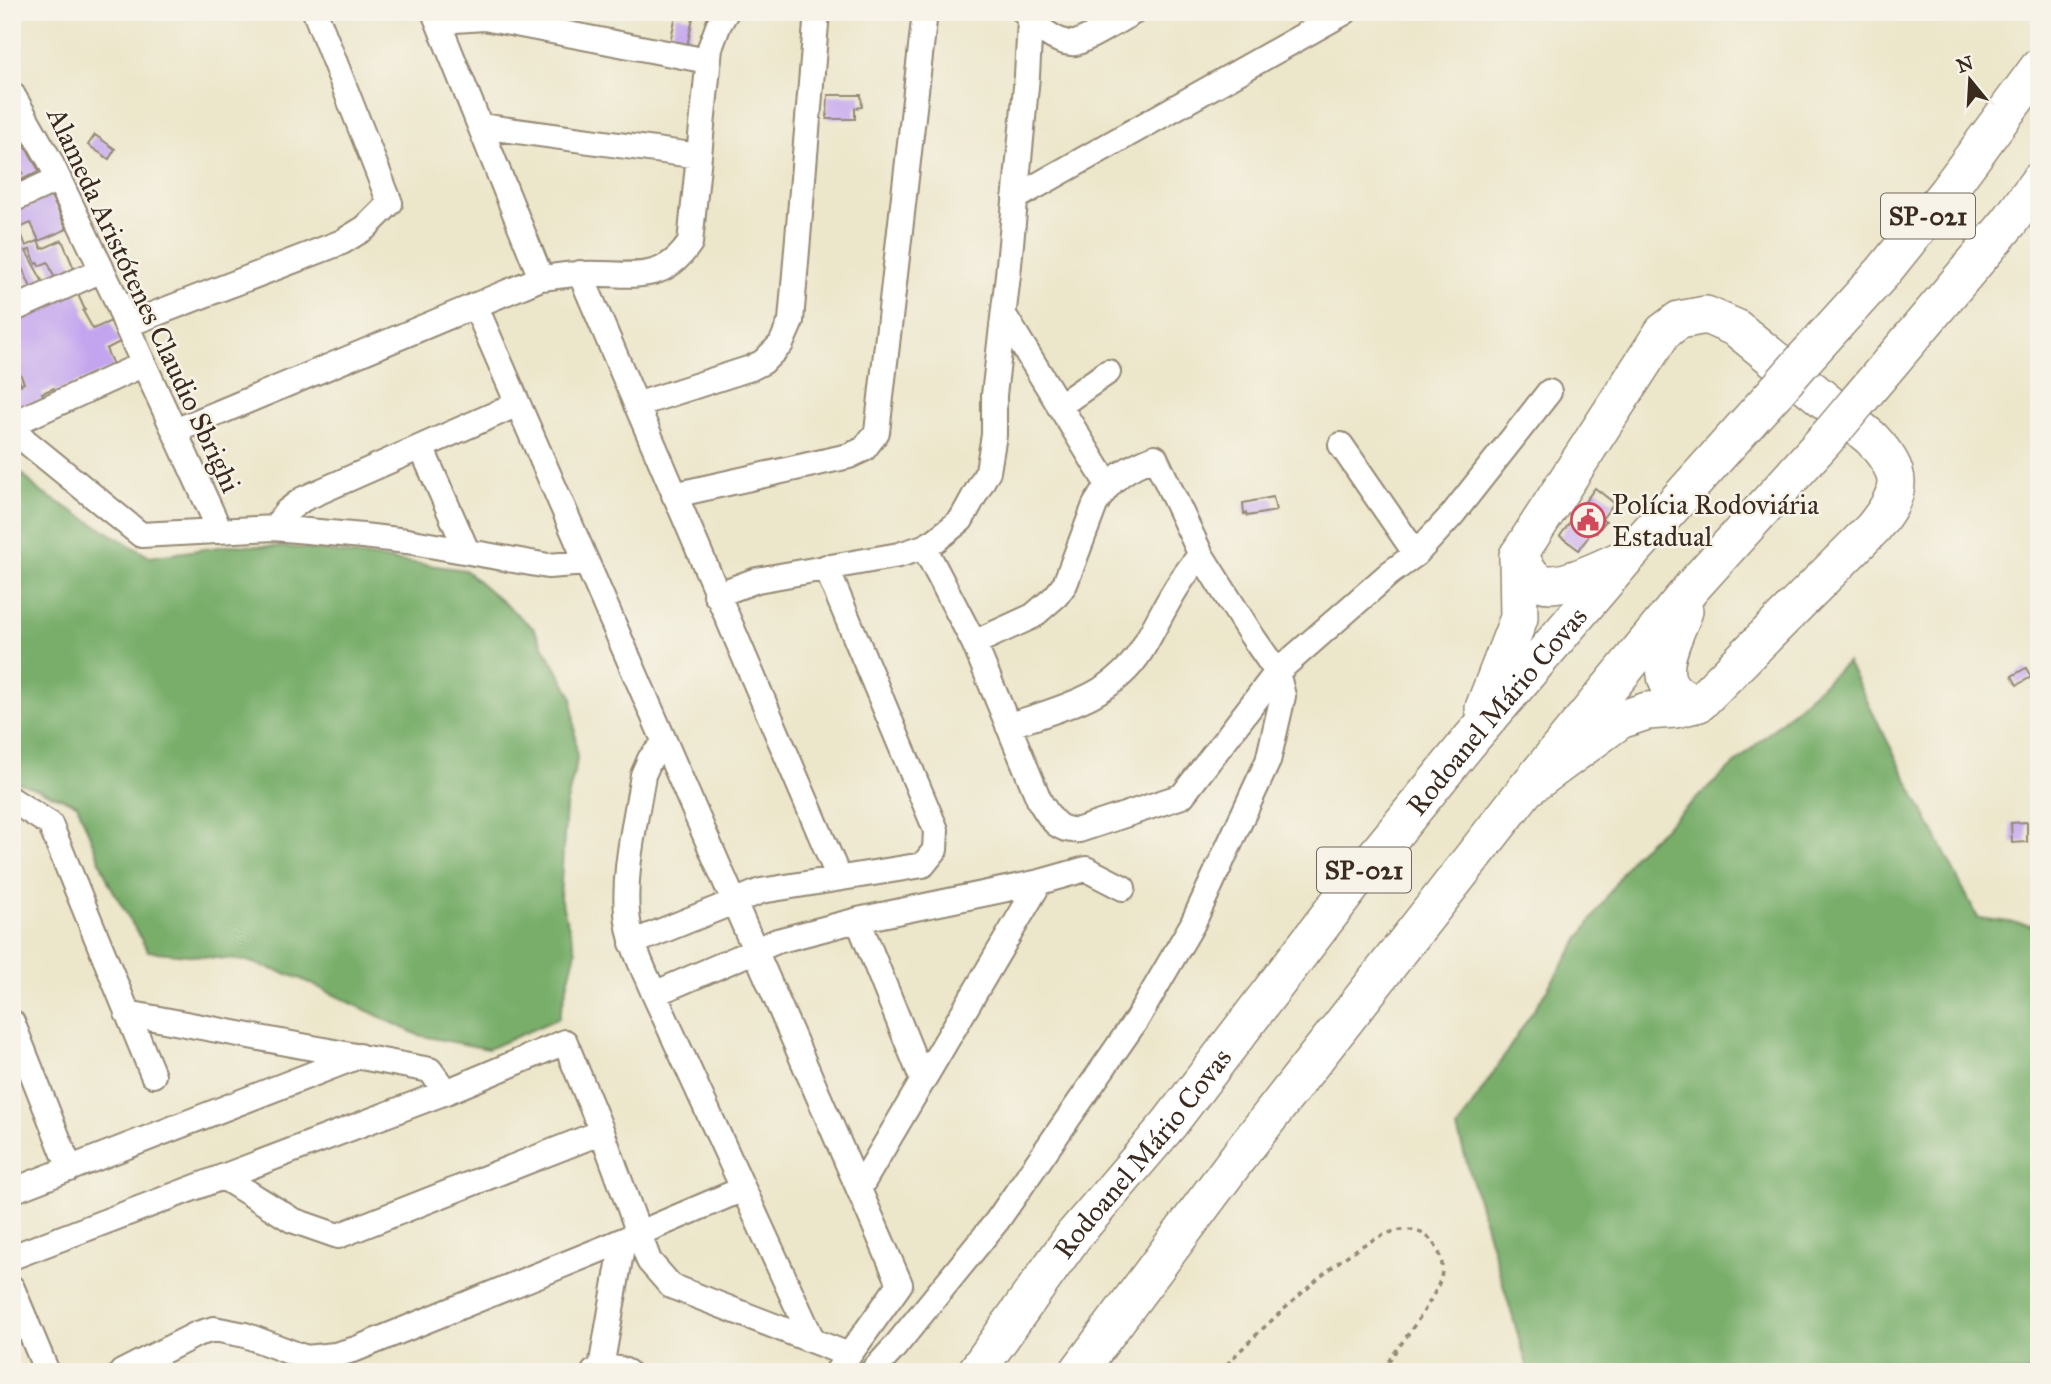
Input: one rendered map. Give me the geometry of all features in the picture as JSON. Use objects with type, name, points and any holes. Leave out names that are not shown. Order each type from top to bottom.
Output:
[{"type":"highway","name":"Rodoanel Mário Covas","points":[[976,1372],[1074,1235],[1169,1124],[1356,880],[1471,739],[1625,559],[1882,273],[1947,192],[2039,67]]},
{"type":"highway","name":"SP-021","points":[[1078,1372],[1238,1156],[1526,789],[1693,586],[1832,432],[2009,222],[2039,181]]},
{"type":"highway","points":[[1471,739],[1519,618],[1518,556],[1663,332],[1671,324],[1706,315],[1736,328],[1871,438],[1888,457],[1896,484],[1896,493],[1887,512],[1874,528],[1699,703],[1675,709],[1647,711],[1620,720],[1526,789]]},
{"type":"highway","points":[[1518,556],[1535,579],[1543,584],[1566,582],[1625,559]]},
{"type":"highway","points":[[1693,586],[1668,652],[1665,672],[1674,692],[1684,699],[1699,703]]},
{"type":"street","points":[[126,325],[342,242],[365,228],[390,203],[315,12]]},
{"type":"street","points":[[176,431],[541,278],[580,274],[639,276],[660,271],[678,259],[690,243],[708,61],[714,36],[726,12]]},
{"type":"street","points":[[636,405],[751,368],[773,354],[787,333],[791,321],[817,12]]},
{"type":"street","points":[[674,495],[849,456],[864,449],[874,438],[879,426],[925,12]]},
{"type":"street","points":[[1027,16],[1060,41],[1076,43],[1134,12]]},
{"type":"street","points":[[1015,198],[1330,15]]},
{"type":"street","points":[[716,594],[757,580],[899,555],[924,547],[943,536],[961,520],[988,471],[994,435],[994,395],[1015,198],[1027,16]]},
{"type":"street","points":[[541,278],[437,18],[484,18],[708,61]]},
{"type":"street","name":"Alameda Aristótenes Claudio Sbrighi","points":[[12,94],[58,179],[102,270],[220,531]]},
{"type":"street","points":[[480,126],[699,156]]},
{"type":"street","points":[[12,200],[58,179]]},
{"type":"street","points":[[12,310],[102,270]]},
{"type":"street","points":[[580,274],[839,878]]},
{"type":"street","points":[[12,1257],[446,1092],[565,1042],[602,1132],[631,1237],[671,1286],[813,1341],[843,1363],[900,1284],[475,305]]},
{"type":"street","points":[[1003,315],[1108,485]]},
{"type":"street","points":[[12,424],[144,364]]},
{"type":"street","points":[[1059,406],[1108,372]]},
{"type":"street","points":[[924,547],[974,643],[1040,802],[1054,824],[1065,830],[1079,830],[1182,796],[1277,672],[1390,573],[1416,554],[1452,515],[1549,392]]},
{"type":"street","points":[[274,528],[287,511],[303,499],[518,404]]},
{"type":"street","points":[[12,430],[141,535],[274,528],[363,536],[548,566],[587,563]]},
{"type":"street","points":[[1342,445],[1416,554]]},
{"type":"street","points":[[421,447],[467,551]]},
{"type":"street","points":[[872,1372],[997,1221],[1137,1019],[1192,925],[1268,761],[1283,696],[1277,672],[1200,555],[1155,457],[1133,465],[1108,485],[1095,505],[1065,584],[1056,596],[1033,616],[974,643]]},
{"type":"street","points":[[1008,726],[1085,700],[1121,675],[1140,651],[1189,567],[1200,555]]},
{"type":"street","points":[[632,943],[761,891],[923,865],[935,850],[936,830],[826,567]]},
{"type":"street","points":[[665,743],[650,759],[643,775],[626,895],[632,943],[813,1341]]},
{"type":"street","points":[[12,800],[50,824],[153,1075]]},
{"type":"street","points":[[654,994],[777,941],[858,920],[1040,882],[1086,869],[1123,888]]},
{"type":"street","points":[[859,1189],[1040,882]]},
{"type":"street","points":[[858,920],[923,1081]]},
{"type":"street","points":[[127,1013],[430,1070],[446,1092]]},
{"type":"street","points":[[12,1022],[70,1168]]},
{"type":"street","points":[[12,1191],[359,1056]]},
{"type":"street","points":[[223,1177],[292,1220],[338,1236],[602,1132]]},
{"type":"street","points":[[122,1372],[197,1334],[214,1329],[245,1335],[306,1358],[335,1355],[356,1349],[743,1189]]},
{"type":"street","points":[[627,1372],[623,1369],[597,1370],[631,1237]]},
{"type":"street","points":[[12,1288],[47,1372]]},
{"type":"path","points":[[1220,1372],[1270,1321],[1360,1247],[1392,1231],[1417,1232],[1435,1245],[1440,1253],[1441,1277],[1426,1307],[1381,1372]]},
{"type":"green space","points":[[12,463],[39,491],[150,557],[232,545],[304,548],[465,570],[533,628],[572,696],[577,760],[566,806],[560,898],[576,951],[559,1018],[488,1049],[418,1035],[299,978],[247,961],[148,951],[109,883],[77,804],[12,780]]},
{"type":"green space","points":[[1847,662],[1978,918],[2039,926],[2039,1372],[1529,1372],[1457,1129],[1633,856]]},
{"type":"building","points":[[676,15],[693,18],[687,46],[670,43]]},
{"type":"building","points":[[828,95],[861,95],[862,107],[855,108],[855,119],[827,119]]},
{"type":"building","points":[[95,135],[115,149],[109,159],[88,145]]},
{"type":"building","points":[[21,137],[39,171],[12,185],[12,158],[20,174],[23,173],[12,150],[12,141]]},
{"type":"building","points":[[50,194],[67,229],[39,241],[31,223],[19,228],[26,246],[38,241],[42,249],[62,240],[75,271],[55,279],[48,262],[39,266],[30,250],[26,251],[44,284],[32,290],[22,267],[12,271],[12,207]]},
{"type":"building","points":[[76,290],[93,329],[111,321],[120,342],[106,349],[114,367],[56,392],[54,388],[42,393],[45,398],[12,413],[12,319]],"holes":[[[16,364],[24,383],[21,385],[12,366]]]},
{"type":"building","name":"Polícia Rodoviária Estadual","points":[[1595,488],[1614,503],[1602,519],[1606,521],[1596,533],[1593,530],[1579,550],[1560,536]]},
{"type":"building","points":[[1273,497],[1276,511],[1247,516],[1244,514],[1243,503]]},
{"type":"building","points":[[2026,668],[2031,677],[2017,685],[2012,676]]},
{"type":"building","points":[[2027,822],[2027,842],[2012,843],[2011,823]]},
{"type":"place","name":"Polícia Rodoviária Estadual","points":[[1588,520]]}]
